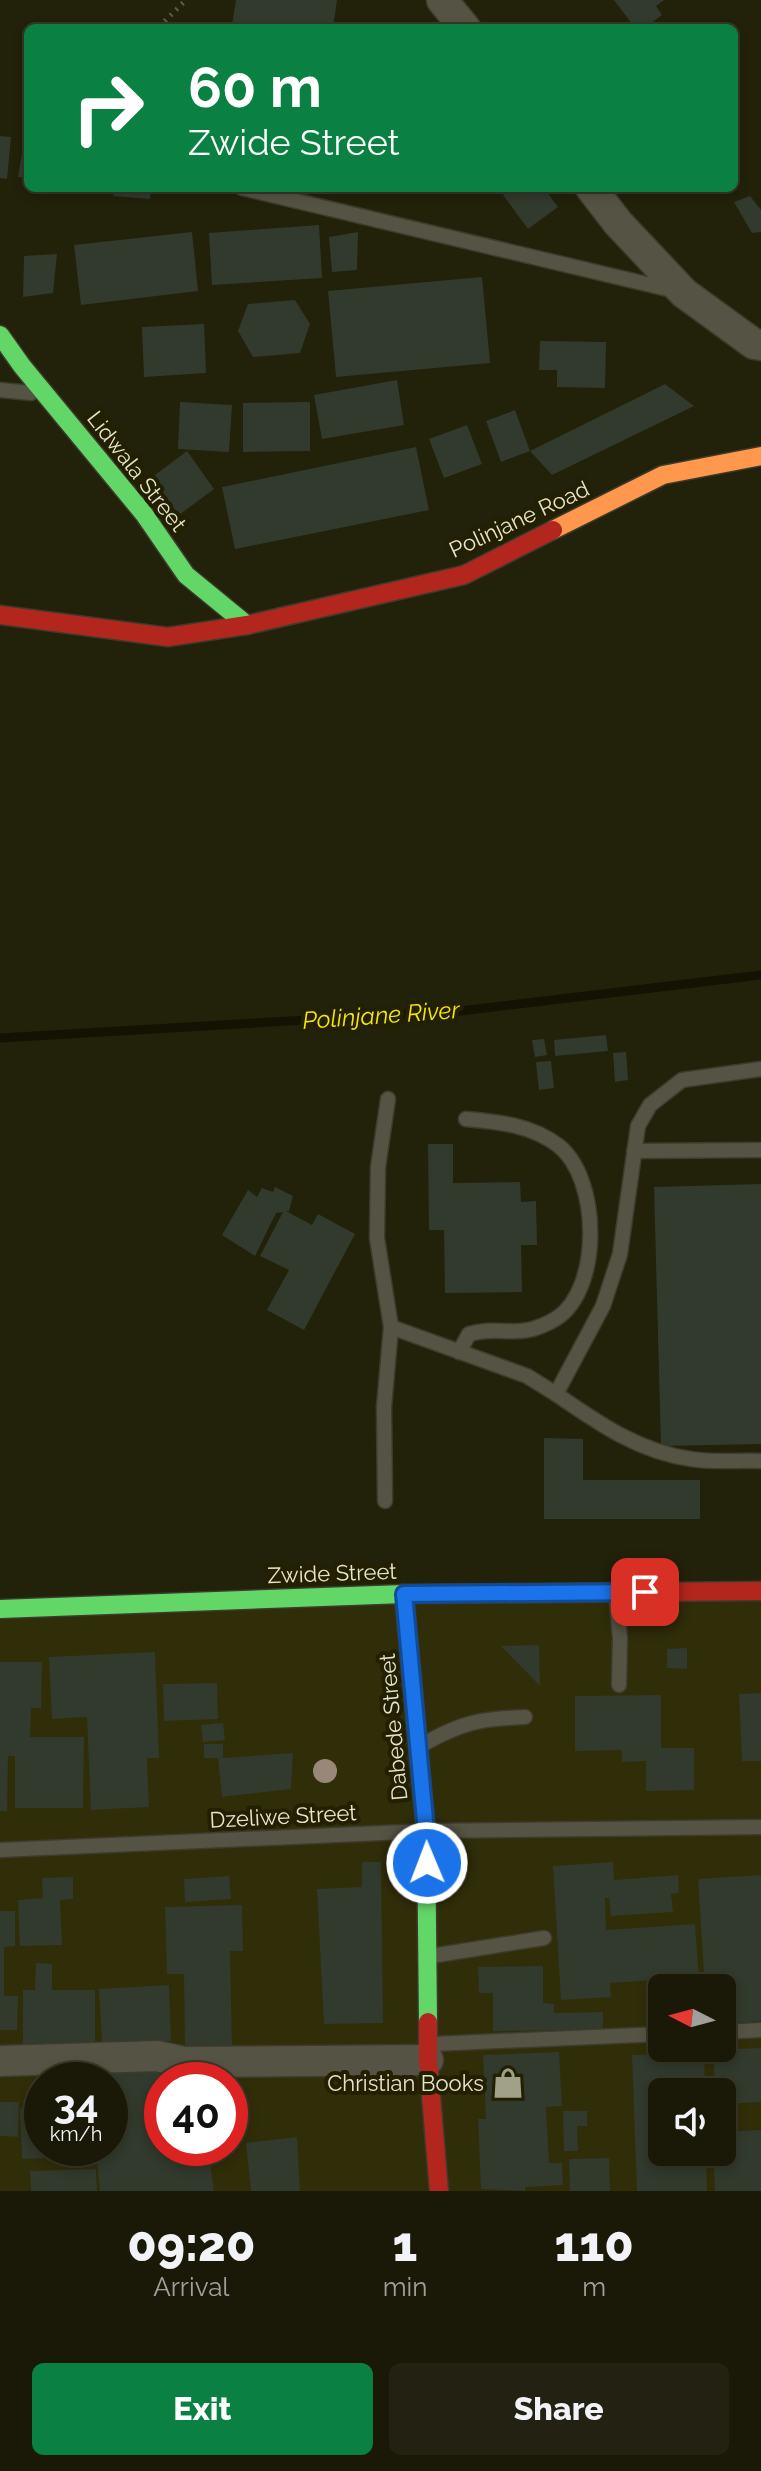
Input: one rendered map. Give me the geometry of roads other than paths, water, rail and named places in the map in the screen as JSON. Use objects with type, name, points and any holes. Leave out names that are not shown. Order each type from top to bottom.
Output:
[{"type":"street","points":[[442,0],[462,24]]},
{"type":"street","points":[[594,192],[618,223],[684,293],[754,344],[761,345]]},
{"type":"street","name":"Lidwala Street","points":[[0,335],[144,514],[186,575],[247,625]]},
{"type":"street","name":"Polinjane Road","points":[[0,615],[168,637],[247,625],[464,575],[663,475],[761,456]]},
{"type":"street","name":"Zwide Street","points":[[0,1609],[404,1594],[761,1591]]},
{"type":"street","name":"Dabede Street","points":[[404,1594],[426,1831],[428,2052],[439,2191]]},
{"type":"street","points":[[0,2061],[157,2056],[184,2062],[428,2052]]},
{"type":"lane","points":[[259,192],[684,293]]},
{"type":"lane","points":[[0,390],[45,394]]},
{"type":"lane","points":[[556,1394],[603,1306],[612,1280],[620,1254],[638,1126],[650,1105],[682,1080],[761,1069]]},
{"type":"lane","points":[[385,1501],[384,1407],[391,1327],[377,1238],[378,1167],[388,1099]]},
{"type":"lane","points":[[459,1352],[469,1334],[531,1332],[557,1317],[576,1297],[590,1253],[590,1214],[582,1180],[561,1147],[533,1130],[493,1121],[466,1119]]},
{"type":"lane","points":[[634,1151],[761,1150]]},
{"type":"lane","points":[[391,1327],[527,1376],[615,1434],[663,1454],[694,1460],[761,1461]]},
{"type":"lane","points":[[616,1592],[620,1638],[619,1685]]},
{"type":"lane","points":[[418,1747],[454,1726],[491,1718],[525,1717]]},
{"type":"lane","name":"Dzeliwe Street","points":[[0,1850],[426,1831],[761,1827]]},
{"type":"lane","points":[[427,1957],[544,1938]]},
{"type":"lane","points":[[736,2031],[761,2030]]},
{"type":"lane","points":[[428,2052],[648,2035]]},
{"type":"waterway","name":"Polinjane River","points":[[0,1038],[460,1011],[761,975]]},
{"type":"place","name":"Christian Books","points":[[508,2083]]}]
